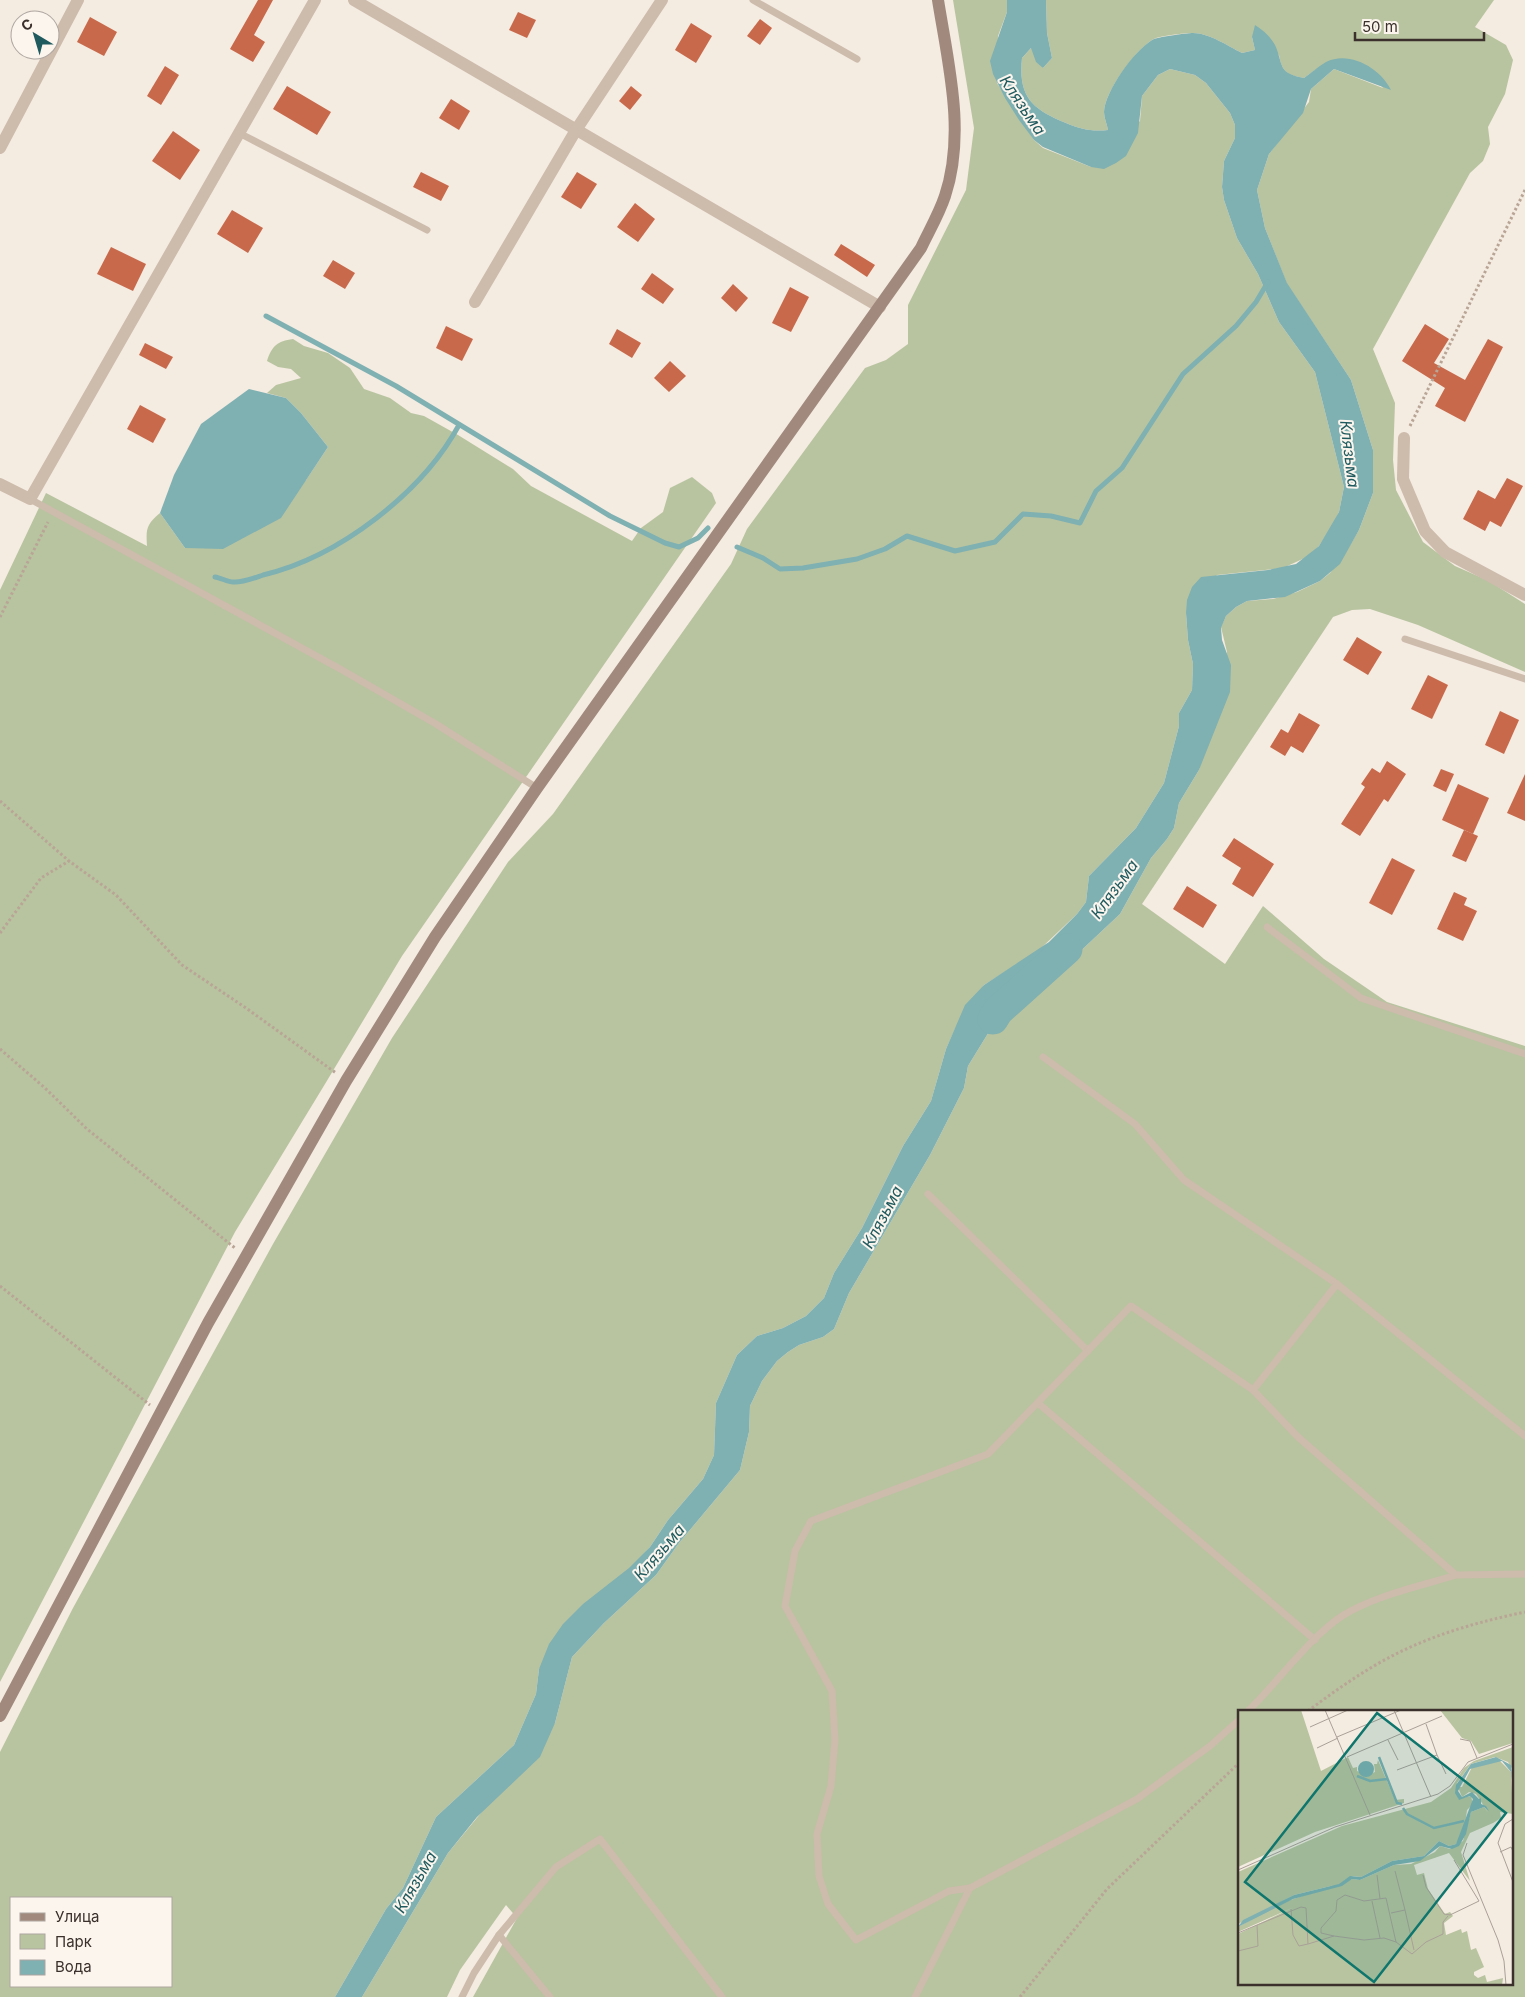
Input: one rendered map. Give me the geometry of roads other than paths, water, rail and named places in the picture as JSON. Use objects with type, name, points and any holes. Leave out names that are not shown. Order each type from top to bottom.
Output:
[{"type":"street","points":[[0,148],[78,0]]},
{"type":"street","points":[[0,484],[30,499],[315,0]]},
{"type":"street","points":[[354,0],[880,308]]},
{"type":"street","points":[[475,302],[576,130],[662,0]]},
{"type":"street","points":[[0,1716],[160,1413],[246,1256],[346,1081],[435,937],[538,788],[921,248],[945,196],[951,172],[956,116],[938,0]]},
{"type":"street","points":[[1404,438],[1403,479],[1425,531],[1445,552],[1525,595]]},
{"type":"lane","points":[[752,0],[857,59]]},
{"type":"lane","points":[[239,133],[427,230]]},
{"type":"lane","points":[[30,499],[342,670],[436,724],[538,788]]},
{"type":"lane","points":[[1405,639],[1525,679]]},
{"type":"lane","points":[[1268,927],[1361,998],[1525,1054]]},
{"type":"lane","points":[[1043,1057],[1135,1124],[1184,1180],[1337,1284],[1525,1436]]},
{"type":"lane","points":[[928,1194],[1088,1351]]},
{"type":"lane","points":[[1253,1390],[1337,1284]]},
{"type":"lane","points":[[1238,1721],[1210,1746],[1136,1799],[970,1888],[949,1891],[856,1940],[828,1904],[819,1876],[817,1834],[831,1786],[835,1740],[832,1690],[785,1606],[795,1551],[811,1521],[988,1454],[1131,1306],[1253,1390],[1298,1437],[1456,1575]]},
{"type":"lane","points":[[1038,1403],[1315,1640]]},
{"type":"lane","points":[[1249,1710],[1315,1640],[1342,1616],[1378,1600],[1456,1575],[1525,1574]]},
{"type":"lane","points":[[462,1997],[474,1973],[499,1935],[556,1867],[600,1840],[722,1997]]},
{"type":"lane","points":[[915,1997],[970,1888]]},
{"type":"lane","points":[[499,1935],[550,1997]]},
{"type":"water","points":[[1007,0],[1046,0],[1047,33],[1052,58],[1043,68],[1036,62],[1031,48],[1022,58],[1022,83],[1025,92],[1036,107],[1054,118],[1086,130],[1108,130],[1104,114],[1106,103],[1109,93],[1122,72],[1145,45],[1152,40],[1172,35],[1193,33],[1205,35],[1242,53],[1255,50],[1252,37],[1255,25],[1273,42],[1285,71],[1289,74],[1304,78],[1326,62],[1345,58],[1364,64],[1380,75],[1386,82],[1391,90],[1334,69],[1311,89],[1303,113],[1269,154],[1257,190],[1265,228],[1287,283],[1351,380],[1373,450],[1373,493],[1359,530],[1340,564],[1320,581],[1285,597],[1247,601],[1236,607],[1226,616],[1221,628],[1222,640],[1231,665],[1230,692],[1199,770],[1179,803],[1174,828],[1151,858],[1120,914],[1072,959],[1038,976],[1027,984],[995,1022],[968,1066],[964,1088],[930,1155],[849,1293],[834,1329],[823,1337],[799,1345],[788,1352],[777,1361],[762,1381],[750,1406],[749,1432],[740,1470],[679,1543],[656,1575],[604,1623],[572,1657],[555,1723],[540,1757],[477,1817],[448,1853],[362,1997],[335,1997],[386,1909],[403,1888],[436,1817],[514,1745],[536,1694],[539,1669],[549,1644],[563,1624],[583,1604],[629,1568],[650,1547],[668,1520],[703,1479],[714,1455],[716,1403],[737,1355],[757,1336],[783,1328],[806,1316],[824,1298],[834,1273],[862,1228],[903,1146],[931,1101],[946,1049],[965,1005],[984,985],[1049,942],[1077,914],[1086,902],[1089,876],[1136,828],[1164,783],[1179,726],[1179,713],[1192,690],[1193,664],[1188,640],[1186,613],[1187,600],[1192,587],[1201,577],[1268,570],[1296,564],[1319,546],[1339,512],[1344,487],[1315,372],[1279,322],[1258,274],[1237,238],[1224,200],[1222,187],[1224,161],[1235,138],[1235,125],[1230,113],[1206,83],[1195,75],[1170,69],[1158,75],[1142,96],[1138,133],[1126,156],[1116,163],[1104,169],[1091,167],[1043,147],[1034,140],[1019,120],[993,74],[990,61],[1007,12]]},
{"type":"water","points":[[249,389],[286,398],[301,413],[328,447],[281,518],[223,549],[185,548],[160,513],[174,475],[201,424]]},
{"type":"waterway","points":[[737,547],[763,558],[780,569],[803,568],[857,559],[885,549],[907,536],[955,551],[995,542],[1023,514],[1051,516],[1080,523],[1096,491],[1122,468],[1183,374],[1236,326],[1256,302],[1268,282]]},
{"type":"waterway","points":[[266,316],[396,386],[610,516],[665,543],[679,547],[698,538],[708,528]]},
{"type":"waterway","points":[[215,577],[231,582],[248,580],[292,566],[320,554],[349,538],[401,498],[443,450],[459,425]]},
{"type":"waterway","name":"Клязьма","points":[[993,1019],[998,1011],[1067,949]]}]
